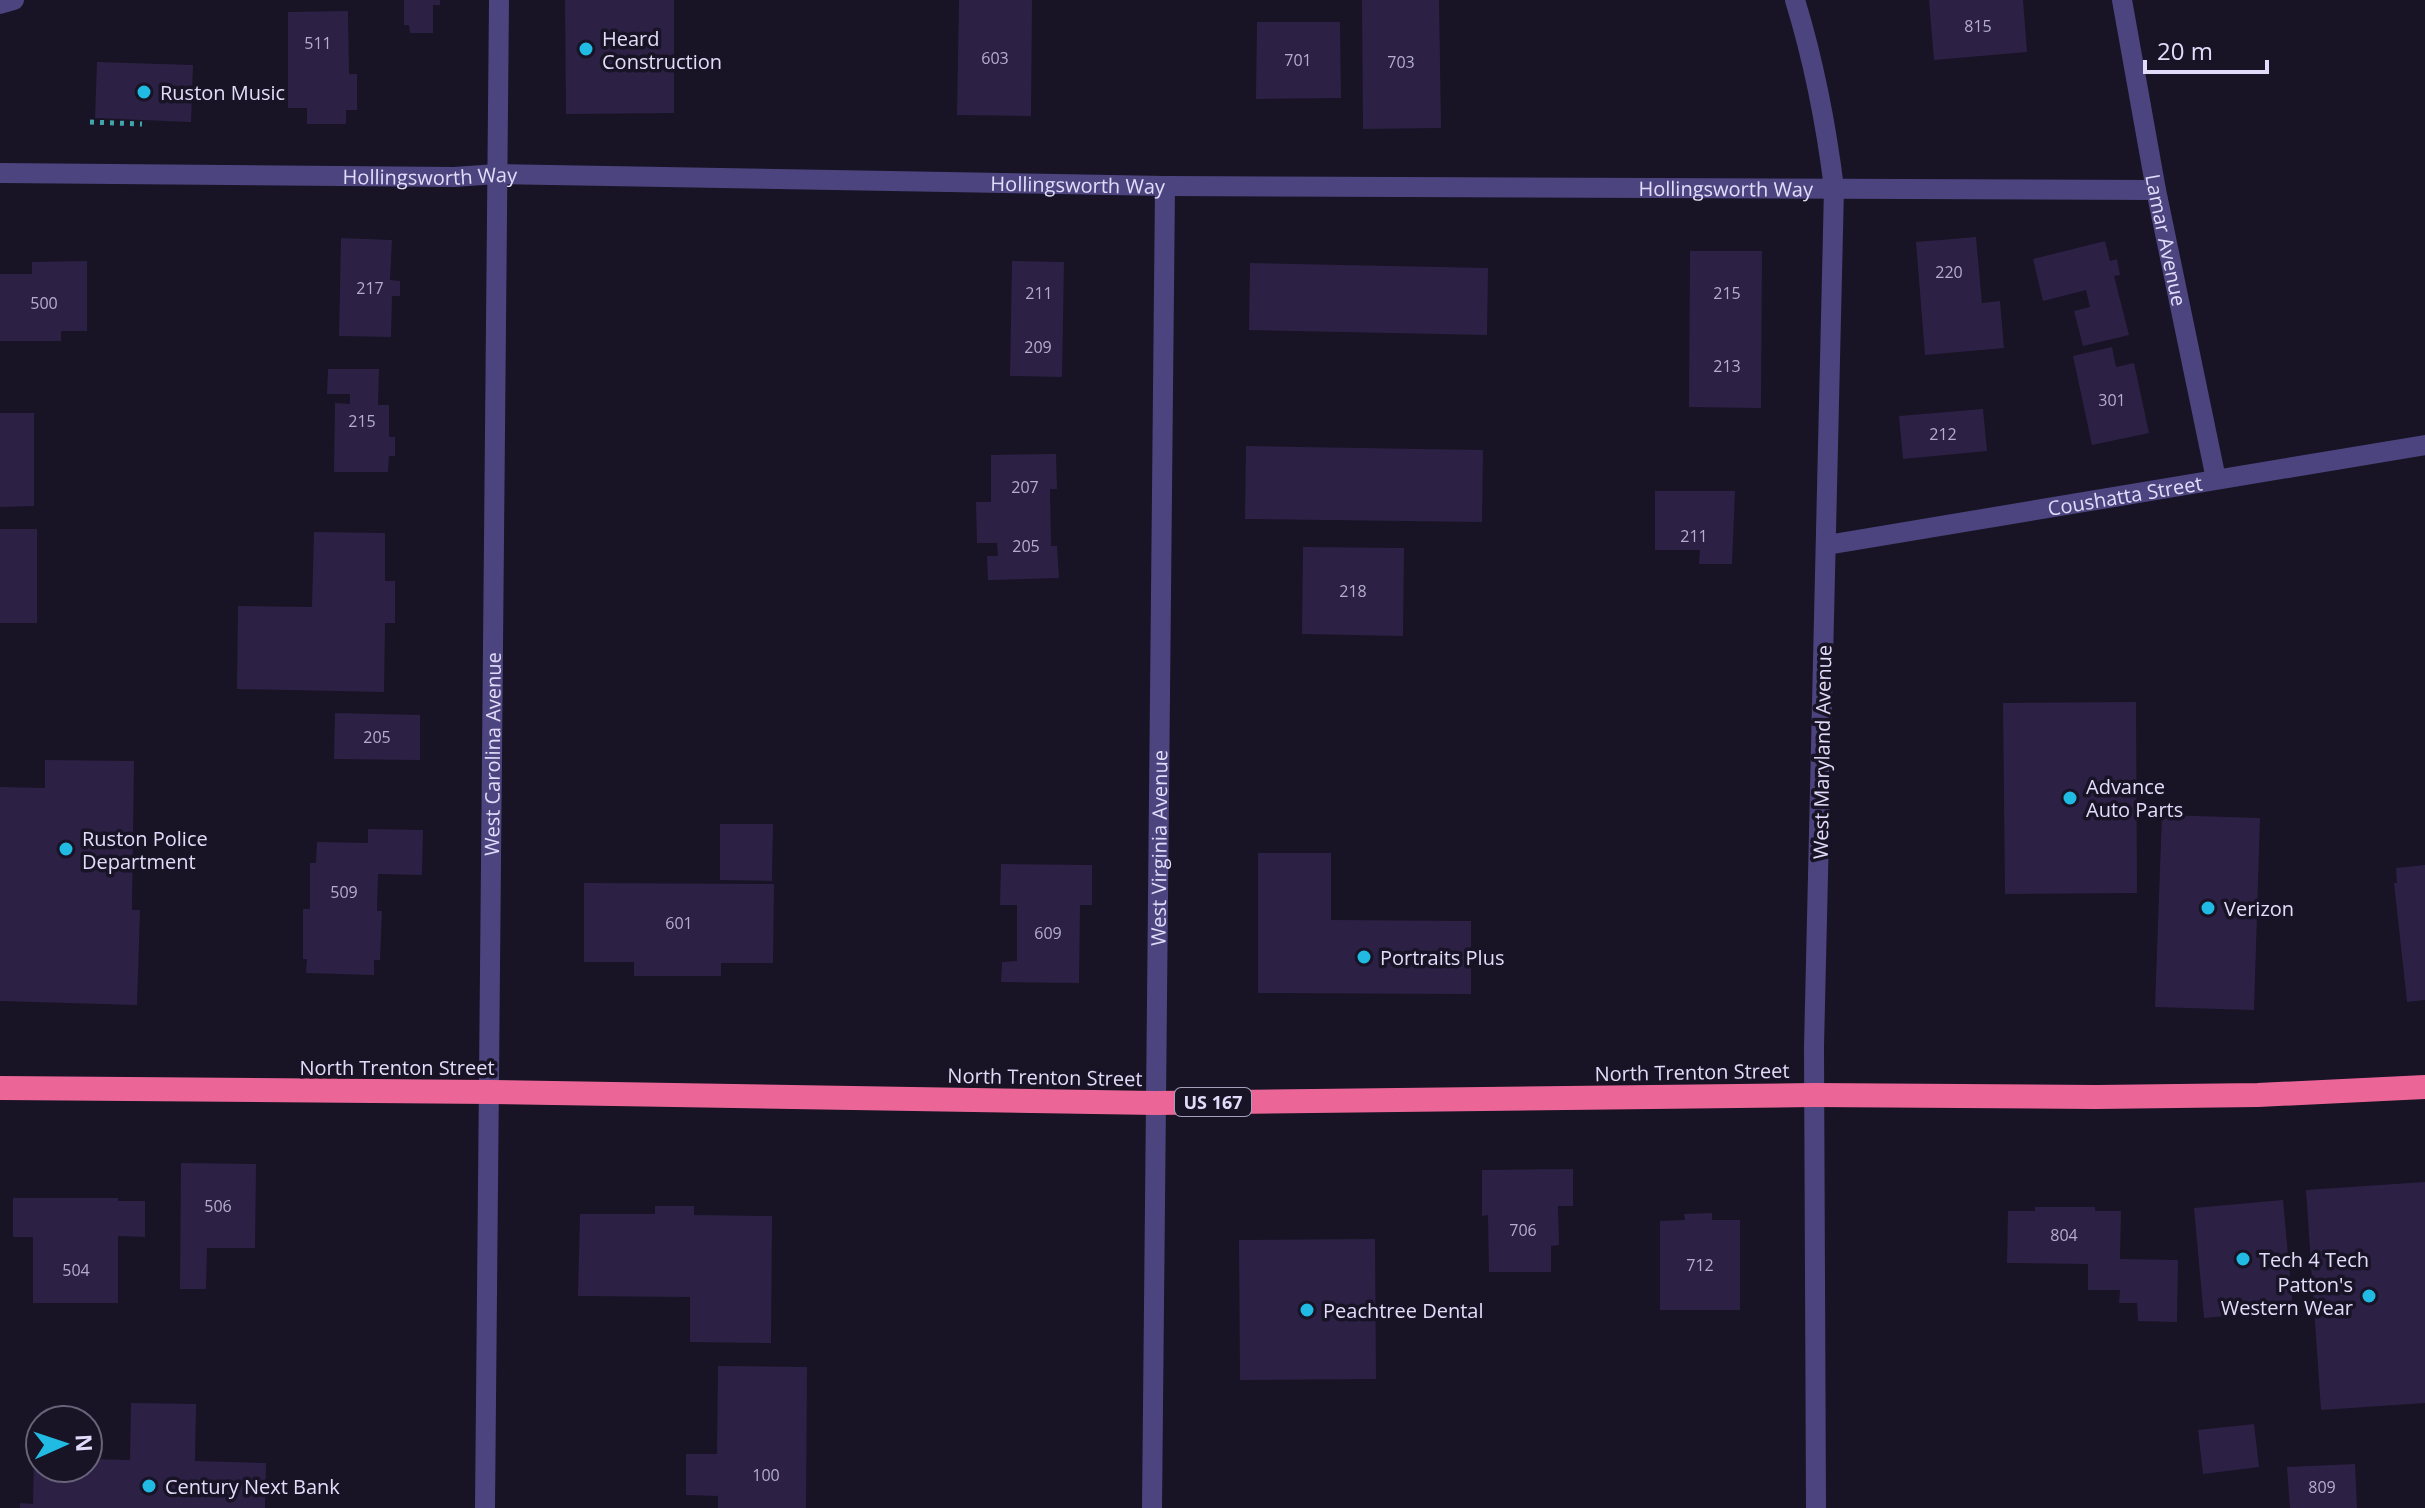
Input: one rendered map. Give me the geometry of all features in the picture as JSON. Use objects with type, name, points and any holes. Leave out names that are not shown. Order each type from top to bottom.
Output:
[{"type":"highway","name":"North Trenton Street","points":[[0,1088],[1156,1103],[1814,1095],[2258,1095],[2425,1087]]},
{"type":"street","points":[[0,4],[14,0]]},
{"type":"street","name":"West Carolina Avenue","points":[[485,1508],[499,0]]},
{"type":"street","name":"West Maryland Avenue","points":[[1795,0],[1813,58],[1827,128],[1834,188],[1814,1095],[1816,1508]]},
{"type":"street","name":"Lamar Avenue","points":[[2122,0],[2156,190],[2216,479]]},
{"type":"street","name":"Hollingsworth Way","points":[[0,173],[454,177],[497,174],[1165,186],[2156,190]]},
{"type":"street","name":"West Virginia Avenue","points":[[1152,1508],[1165,186]]},
{"type":"street","name":"Coushatta Street","points":[[1827,545],[2425,445]]},
{"type":"path","points":[[90,122],[142,124]]},
{"type":"building","points":[[404,0],[440,0],[440,5],[433,5],[433,33],[410,33],[409,25],[404,25]]},
{"type":"building","points":[[565,0],[674,0],[674,113],[566,114]]},
{"type":"building","points":[[959,0],[1032,0],[1031,116],[957,115]]},
{"type":"building","points":[[1362,0],[1439,0],[1441,128],[1363,129]]},
{"type":"building","points":[[1929,0],[2023,0],[2027,52],[1934,60]]},
{"type":"building","points":[[348,11],[349,74],[357,74],[357,110],[346,110],[346,124],[307,124],[307,108],[288,108],[288,12]]},
{"type":"building","points":[[1257,22],[1340,22],[1341,98],[1256,99]]},
{"type":"building","name":"Ruston Music","points":[[97,62],[193,65],[191,122],[95,118]]},
{"type":"building","points":[[1976,237],[1982,303],[2000,301],[2004,348],[1925,355],[1916,242]]},
{"type":"building","points":[[341,238],[392,240],[390,280],[400,281],[400,296],[392,296],[391,337],[339,336]]},
{"type":"building","points":[[2105,241],[2110,261],[2117,259],[2120,275],[2114,276],[2129,335],[2083,346],[2074,311],[2090,307],[2086,290],[2043,301],[2033,259]]},
{"type":"building","points":[[1690,251],[1762,251],[1761,408],[1689,407]]},
{"type":"building","points":[[87,261],[87,331],[61,331],[61,341],[0,341],[0,274],[32,274],[32,262]]},
{"type":"building","points":[[1012,261],[1064,262],[1062,377],[1010,376]]},
{"type":"building","points":[[1250,263],[1488,268],[1487,335],[1249,330]]},
{"type":"building","points":[[2112,347],[2116,367],[2134,363],[2149,433],[2092,445],[2073,356]]},
{"type":"building","points":[[328,369],[379,369],[378,405],[389,405],[389,437],[395,437],[395,456],[389,456],[388,472],[334,472],[335,403],[350,404],[350,394],[327,394]]},
{"type":"building","points":[[1983,409],[1987,451],[1903,459],[1899,416]]},
{"type":"building","points":[[0,413],[34,413],[34,506],[0,507]]},
{"type":"building","points":[[1246,446],[1483,450],[1482,522],[1245,519]]},
{"type":"building","points":[[1056,454],[1057,489],[1050,489],[1051,546],[1057,546],[1059,578],[988,580],[987,556],[998,556],[997,543],[977,543],[976,502],[991,502],[991,455]]},
{"type":"building","points":[[1655,491],[1735,491],[1732,564],[1699,564],[1700,550],[1655,550]]},
{"type":"building","points":[[0,529],[37,529],[37,623],[0,623]]},
{"type":"building","points":[[314,532],[385,533],[385,581],[395,581],[395,623],[385,623],[384,692],[237,689],[238,606],[312,607]]},
{"type":"building","points":[[1303,547],[1404,548],[1403,636],[1302,634]]},
{"type":"building","name":"Advance Auto Parts","points":[[2136,702],[2137,893],[2005,894],[2003,703]]},
{"type":"building","points":[[335,713],[420,715],[420,760],[334,759]]},
{"type":"building","name":"Ruston Police Department","points":[[45,760],[134,761],[132,910],[140,910],[137,1005],[0,1001],[0,787],[45,788]]},
{"type":"building","name":"Verizon","points":[[2162,815],[2260,818],[2254,1010],[2155,1007]]},
{"type":"building","points":[[720,824],[773,824],[772,881],[720,880]]},
{"type":"building","points":[[368,829],[423,830],[422,875],[378,874],[377,911],[382,911],[380,960],[374,960],[374,975],[306,973],[303,909],[310,909],[310,863],[316,863],[317,842],[368,843]]},
{"type":"building","name":"Portraits Plus","points":[[1258,853],[1331,853],[1331,920],[1471,921],[1471,994],[1258,993]]},
{"type":"building","points":[[1001,864],[1092,865],[1092,905],[1080,905],[1079,983],[1001,982],[1002,962],[1017,961],[1017,905],[1000,905]]},
{"type":"building","points":[[2425,865],[2425,1000],[2407,1002],[2394,883],[2397,883],[2396,868]]},
{"type":"building","points":[[584,883],[774,884],[773,963],[721,963],[721,976],[634,976],[634,962],[584,962]]},
{"type":"building","points":[[181,1163],[256,1164],[255,1248],[207,1248],[206,1289],[180,1289]]},
{"type":"building","points":[[1573,1169],[1573,1206],[1558,1206],[1559,1245],[1551,1246],[1551,1272],[1489,1272],[1488,1215],[1482,1216],[1482,1170]]},
{"type":"building","name":"Patton's Western Wear","points":[[2425,1182],[2425,1403],[2321,1410],[2306,1190]]},
{"type":"building","points":[[13,1198],[145,1201],[145,1237],[118,1236],[118,1303],[33,1303],[33,1237],[13,1237]]},
{"type":"building","name":"Tech 4 Tech","points":[[2283,1200],[2293,1310],[2204,1318],[2194,1208]]},
{"type":"building","points":[[655,1206],[694,1206],[694,1215],[772,1216],[771,1343],[690,1342],[690,1297],[578,1296],[580,1214],[655,1214]]},
{"type":"building","points":[[2035,1207],[2095,1207],[2095,1211],[2121,1211],[2120,1259],[2178,1260],[2177,1322],[2138,1321],[2137,1303],[2119,1303],[2120,1290],[2088,1290],[2088,1264],[2007,1263],[2008,1211],[2035,1211]]},
{"type":"building","points":[[1712,1213],[1712,1220],[1740,1220],[1740,1310],[1660,1310],[1660,1221],[1685,1220],[1684,1214]]},
{"type":"building","name":"Peachtree Dental","points":[[1375,1239],[1376,1379],[1240,1380],[1239,1240]]},
{"type":"building","points":[[718,1366],[807,1367],[806,1508],[718,1508],[718,1496],[686,1495],[686,1454],[717,1454]]},
{"type":"building","name":"Century Next Bank","points":[[131,1403],[196,1404],[195,1461],[266,1463],[265,1508],[20,1508],[20,1503],[33,1504],[33,1484],[104,1484],[104,1459],[130,1460]]},
{"type":"building","points":[[2254,1424],[2259,1467],[2203,1474],[2198,1430]]},
{"type":"building","points":[[2355,1464],[2357,1508],[2290,1508],[2287,1467]]},
{"type":"place","name":"Heard Construction","points":[[586,49]]},
{"type":"place","name":"Ruston Music","points":[[144,92]]},
{"type":"place","name":"Advance Auto Parts","points":[[2070,798]]},
{"type":"place","name":"Ruston Police Department","points":[[66,849]]},
{"type":"place","name":"Verizon","points":[[2208,908]]},
{"type":"place","name":"Portraits Plus","points":[[1364,957]]},
{"type":"place","name":"Tech 4 Tech","points":[[2243,1259]]},
{"type":"place","name":"Patton's Western Wear","points":[[2369,1296]]},
{"type":"place","name":"Peachtree Dental","points":[[1307,1310]]},
{"type":"place","name":"Century Next Bank","points":[[149,1486]]}]
